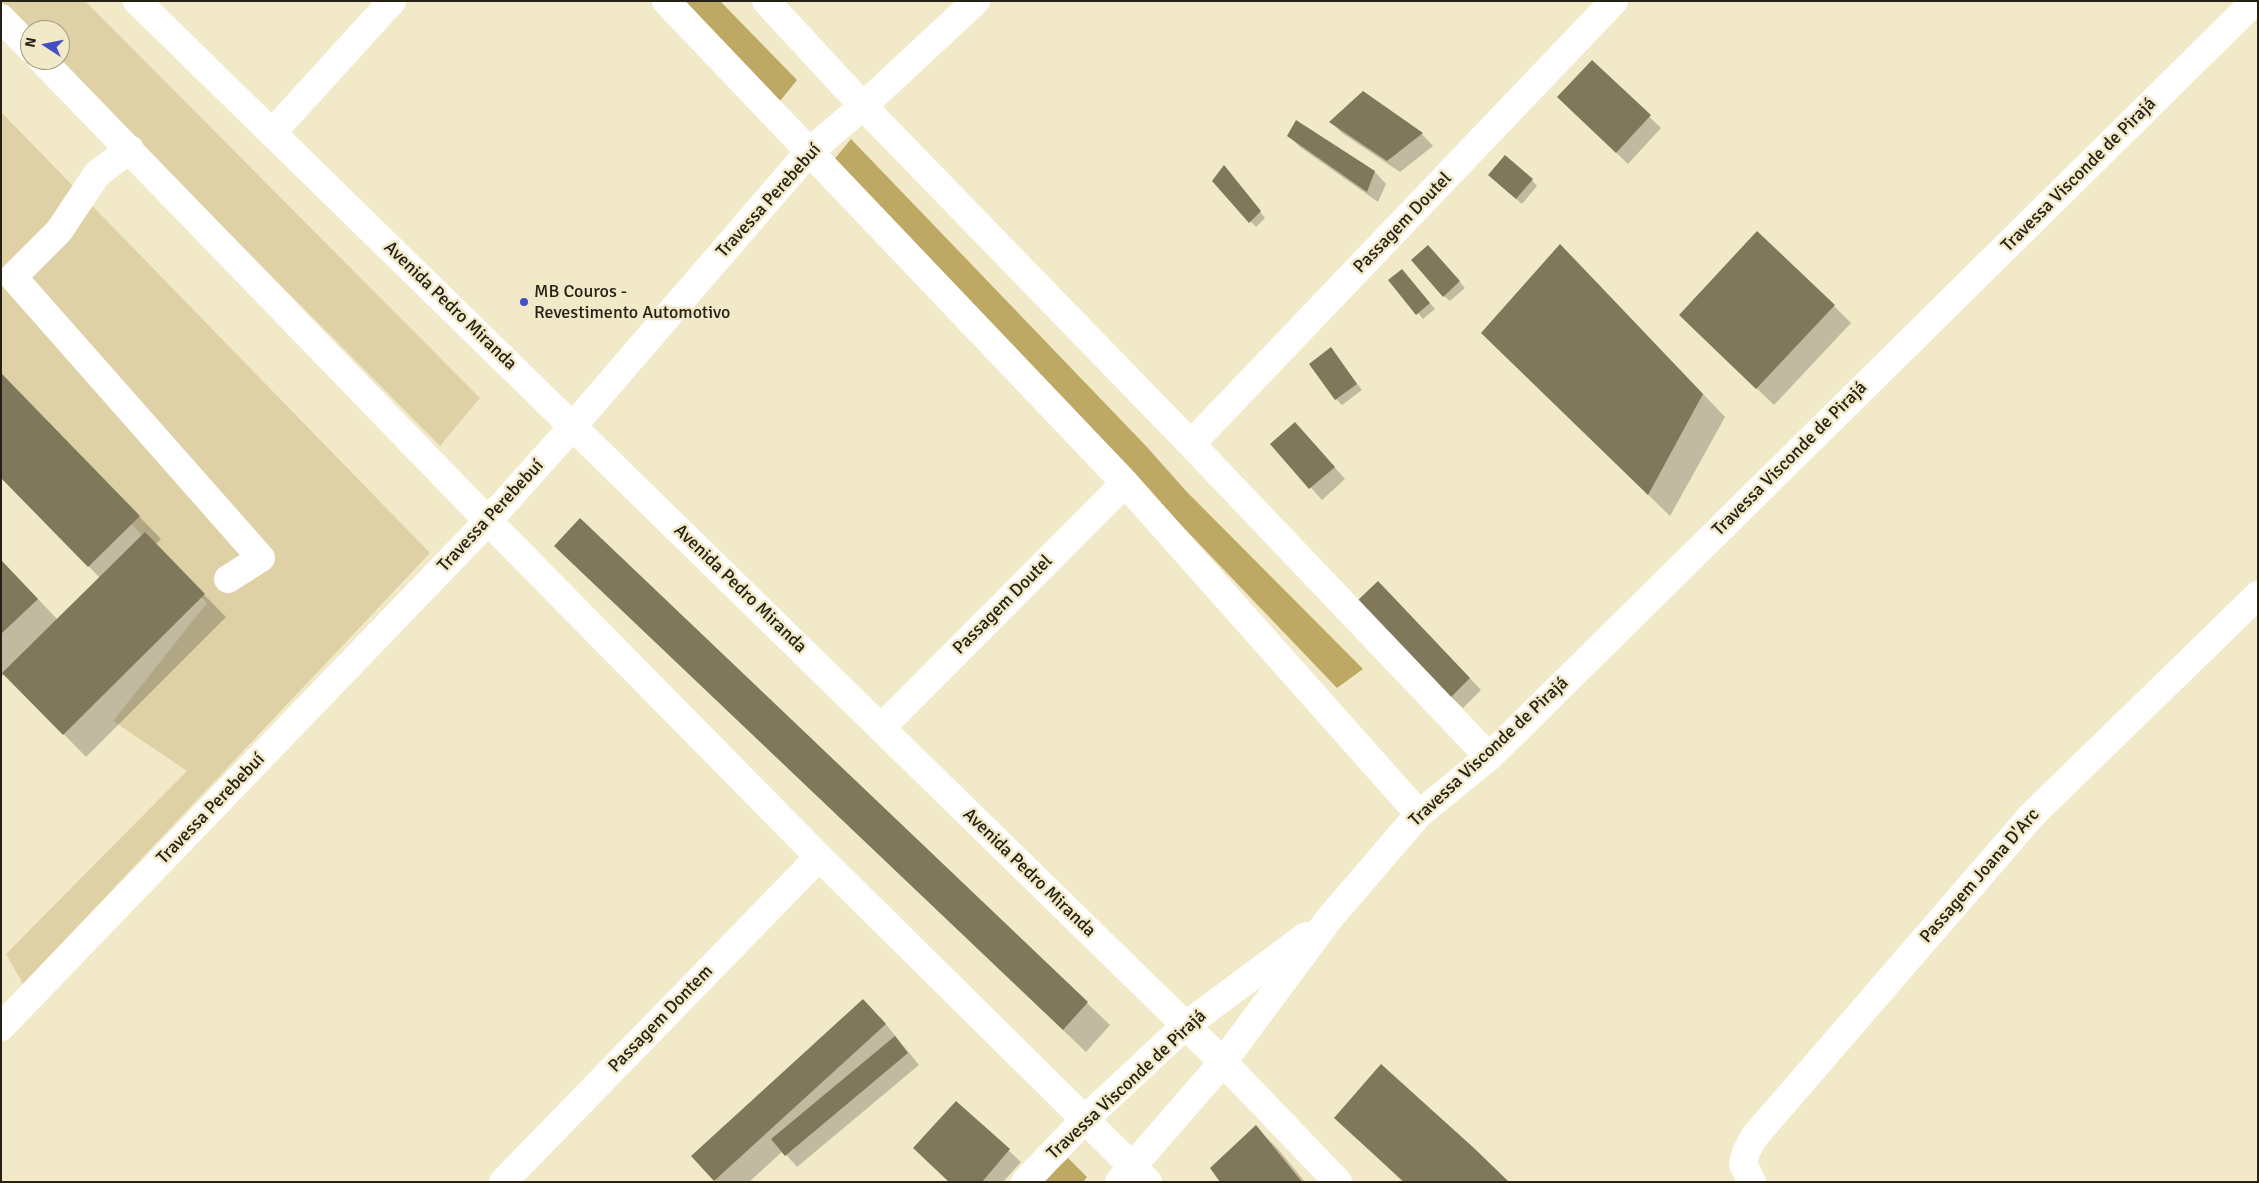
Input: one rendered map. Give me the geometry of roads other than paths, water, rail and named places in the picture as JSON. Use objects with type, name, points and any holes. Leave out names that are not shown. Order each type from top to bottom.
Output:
[{"type":"street","name":"Avenida Pedro Miranda","points":[[137,1],[1223,1062],[1338,1182]]},
{"type":"street","points":[[272,133],[392,1]]},
{"type":"street","points":[[666,1],[808,153],[1125,483],[1419,814]]},
{"type":"street","points":[[766,1],[863,106],[1191,444],[1489,757]]},
{"type":"street","name":"Travessa Perebebuí","points":[[1,1028],[488,521],[573,426],[808,153],[863,106],[976,1]]},
{"type":"street","name":"Passagem Doutel","points":[[1191,444],[1614,1]]},
{"type":"street","name":"Travessa Visconde de Pirajá","points":[[1133,1177],[1223,1062],[1329,919],[1419,814],[1489,757],[2255,1]]},
{"type":"street","points":[[1,18],[20,38]]},
{"type":"street","points":[[52,70],[488,521],[819,857],[1085,1119],[1133,1177]]},
{"type":"street","points":[[130,149],[96,174],[59,231],[13,277],[261,558],[228,579]]},
{"type":"street","name":"Passagem Doutel","points":[[881,728],[1125,483]]},
{"type":"street","name":"Passagem Joana D'Arc","points":[[1752,1182],[1743,1164],[1746,1152],[1754,1137],[2026,822],[2258,595]]},
{"type":"street","name":"Passagem Dontem","points":[[503,1182],[819,857]]},
{"type":"street","name":"Travessa Visconde de Pirajá","points":[[1025,1182],[1085,1119],[1186,1026],[1329,919]]},
{"type":"place","name":"MB Couros - Revestimento Automotivo","points":[[524,302]]}]
